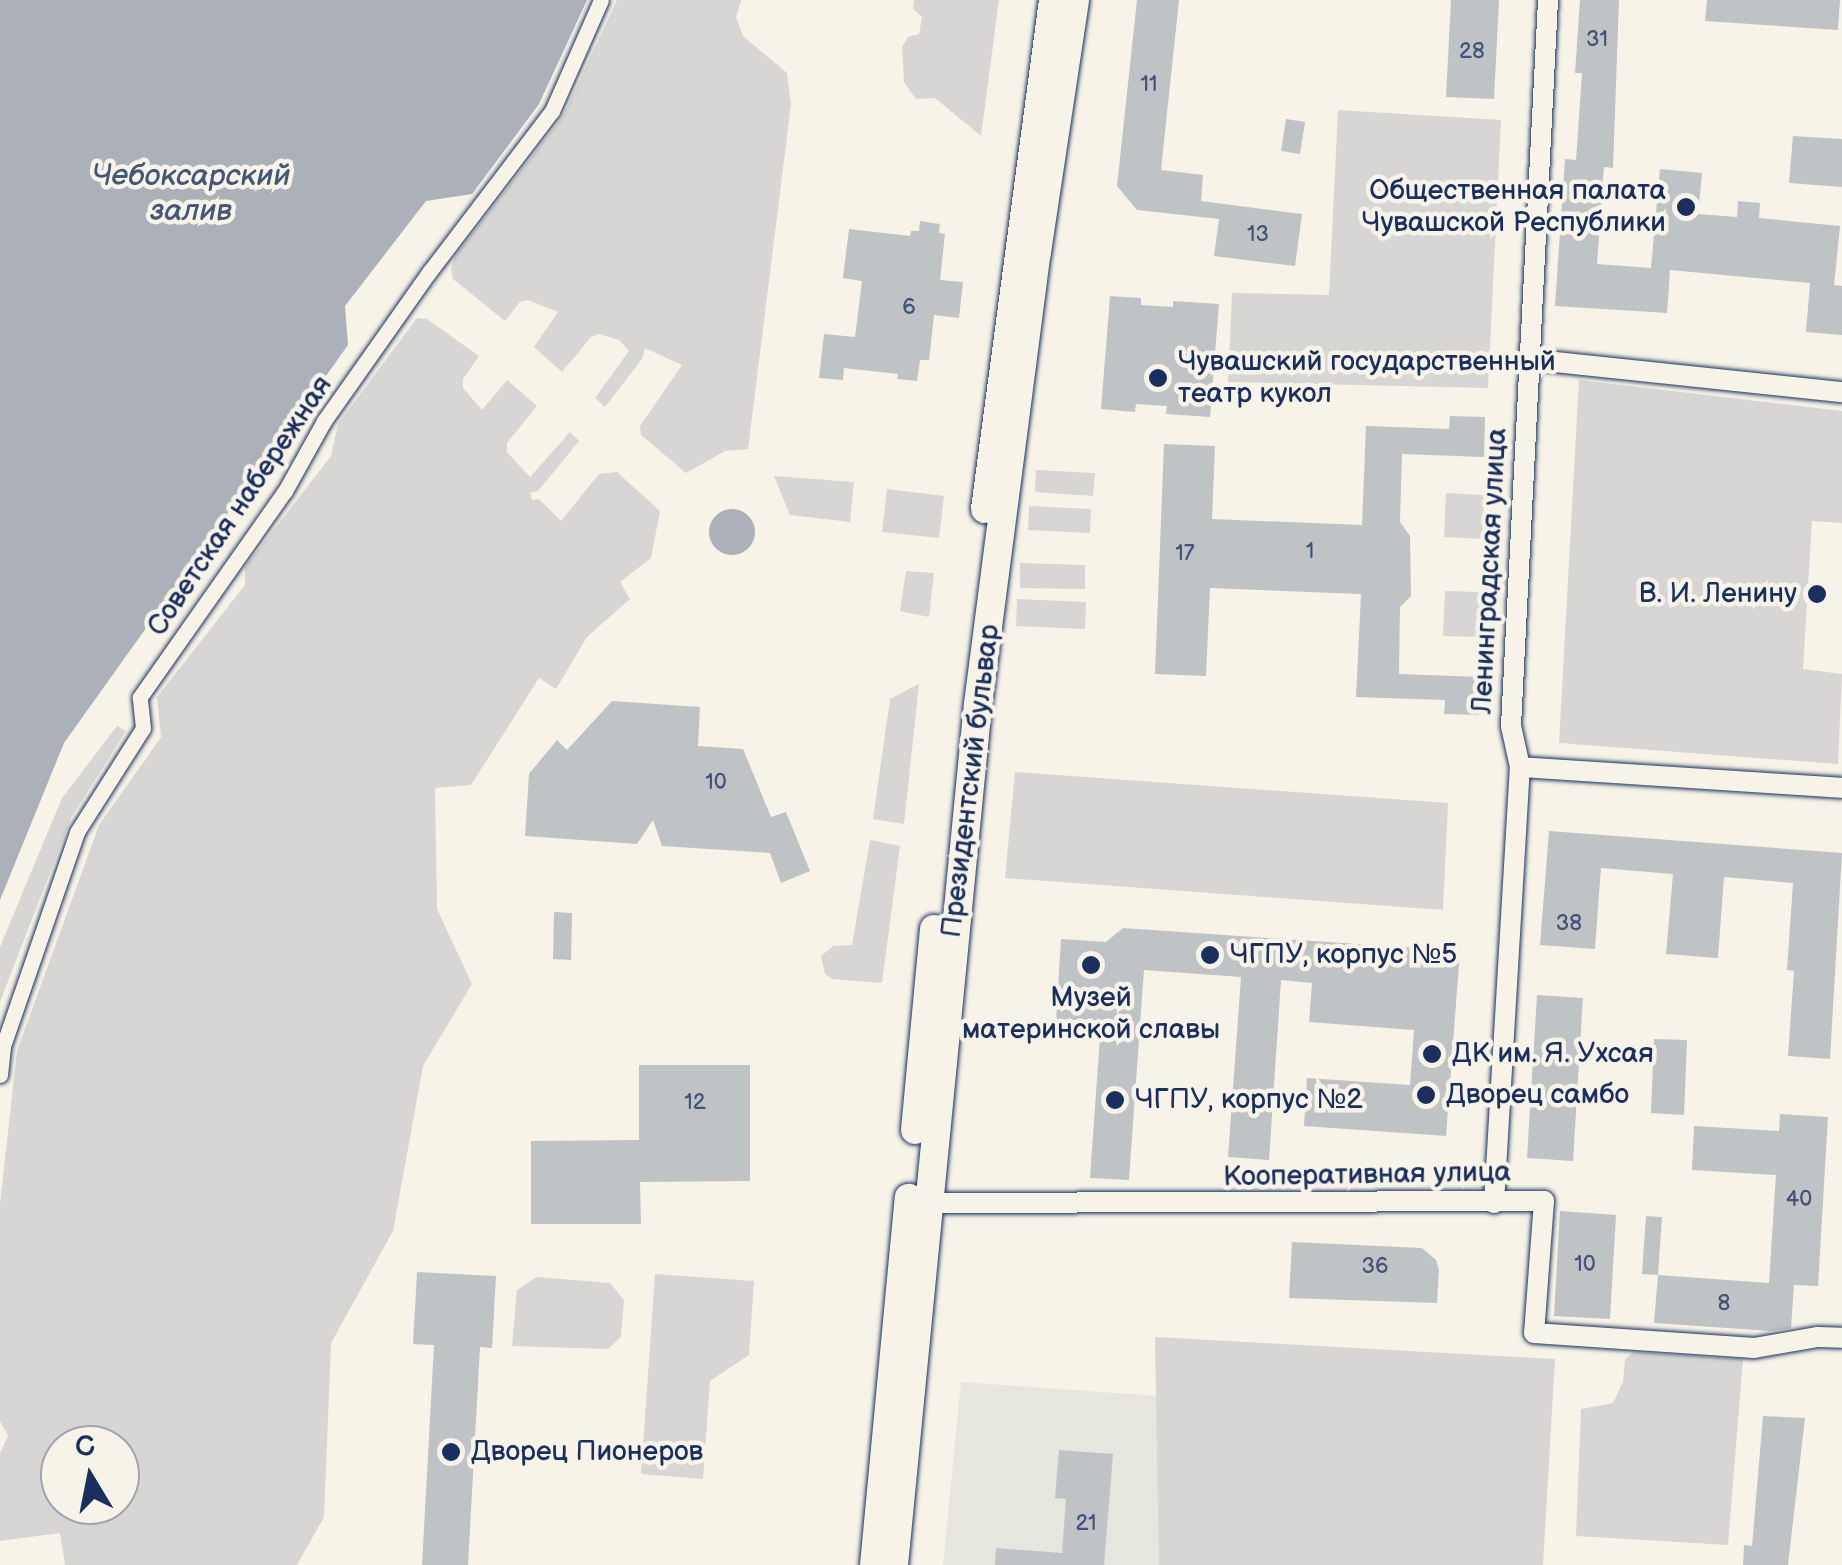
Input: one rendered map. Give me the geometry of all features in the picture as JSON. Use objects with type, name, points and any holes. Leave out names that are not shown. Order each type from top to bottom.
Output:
[{"type":"main road","name":"Президентский бульвар","points":[[1038,178],[1053,0]]},
{"type":"main road","name":"Президентский бульвар","points":[[894,1565],[909,1299],[937,996],[973,674],[1027,250],[1075,0]]},
{"type":"main road","name":"Президентский бульвар","points":[[874,1565],[909,1299]]},
{"type":"street","name":"Советская набережная","points":[[0,1075],[3,1046],[77,832],[142,728],[140,697],[285,491],[324,421],[430,271],[552,111],[601,0]]},
{"type":"street","name":"Ленинградская улица","points":[[1494,1202],[1520,767],[1511,726],[1548,0]]},
{"type":"street","points":[[1528,358],[1842,392]]},
{"type":"street","points":[[1520,767],[1842,788]]},
{"type":"street","name":"Кооперативная улица","points":[[918,1202],[1544,1201],[1534,1332],[1754,1348],[1818,1337],[1842,1338]]},
{"type":"shaded area","points":[[617,0],[741,0],[736,18],[743,36],[787,73],[791,104],[748,449],[725,451],[686,473],[641,435],[640,426],[682,365],[645,348],[642,359],[605,407],[595,398],[629,351],[619,340],[599,334],[591,337],[562,372],[534,347],[558,312],[528,300],[520,302],[505,321],[453,279],[451,269],[455,256],[563,116]]},
{"type":"shaded area","points":[[914,0],[999,0],[981,136],[935,98],[916,99],[904,82],[902,47],[908,37],[919,34],[922,17],[913,9]]},
{"type":"shaded area","points":[[1338,110],[1501,120],[1488,388],[1228,382],[1232,293],[1329,295]]},
{"type":"shaded area","points":[[417,318],[427,319],[479,356],[463,379],[463,388],[482,410],[507,380],[537,406],[507,443],[507,452],[530,477],[570,432],[579,441],[538,491],[530,493],[532,500],[539,499],[561,521],[599,474],[617,472],[660,511],[651,558],[620,582],[630,599],[587,637],[556,689],[539,678],[471,785],[435,788],[437,909],[472,984],[423,1066],[393,1231],[331,1343],[324,1517],[297,1565],[65,1565],[60,1533],[0,1541],[0,1453],[8,1436],[0,1421],[0,1204],[17,1051],[99,825],[161,737],[157,697],[245,585],[245,567],[331,456],[338,424]]},
{"type":"shaded area","points":[[1579,380],[1842,411],[1842,523],[1812,521],[1803,669],[1842,674],[1838,764],[1559,743]]},
{"type":"shaded area","points":[[1036,470],[1095,473],[1093,496],[1035,492]]},
{"type":"shaded area","points":[[774,476],[854,482],[850,522],[790,515]]},
{"type":"shaded area","points":[[887,489],[944,496],[939,538],[882,532]]},
{"type":"shaded area","points":[[1446,493],[1484,495],[1483,539],[1444,537]]},
{"type":"shaded area","points":[[1029,506],[1091,509],[1090,533],[1028,530]]},
{"type":"shaded area","points":[[1020,563],[1085,565],[1085,589],[1020,588]]},
{"type":"shaded area","points":[[906,571],[934,573],[929,617],[900,611]]},
{"type":"shaded area","points":[[1445,591],[1482,592],[1481,637],[1443,636]]},
{"type":"shaded area","points":[[1017,599],[1086,602],[1085,629],[1016,626]]},
{"type":"shaded area","points":[[919,684],[904,824],[873,819],[890,699]]},
{"type":"shaded area","points":[[117,726],[126,731],[71,818],[0,1002],[0,947],[62,798]]},
{"type":"shaded area","points":[[1015,772],[1448,803],[1443,910],[1005,878]]},
{"type":"shaded area","points":[[870,840],[900,846],[882,983],[832,979],[825,974],[821,956],[833,946],[852,945]]},
{"type":"shaded area","points":[[655,1274],[754,1281],[749,1355],[710,1381],[703,1479],[641,1474]]},
{"type":"shaded area","points":[[537,1277],[610,1283],[624,1300],[621,1337],[608,1349],[512,1346],[517,1290]]},
{"type":"shaded area","points":[[1155,1337],[1555,1359],[1543,1565],[1159,1565]]},
{"type":"shaded area","points":[[1634,1352],[1743,1359],[1728,1545],[1576,1536],[1581,1409],[1613,1403],[1623,1382],[1625,1359]]},
{"type":"shaded area","points":[[961,1382],[1158,1396],[1159,1565],[943,1565]]},
{"type":"water","name":"Чебоксарский залив","points":[[0,0],[587,0],[539,104],[472,194],[426,201],[345,306],[348,345],[64,743],[0,900]]},
{"type":"water","points":[[732,509],[748,516],[755,532],[748,548],[732,555],[716,548],[709,532],[716,516]]},
{"type":"building","points":[[1137,0],[1179,0],[1161,170],[1203,175],[1201,201],[1302,214],[1295,266],[1214,256],[1219,219],[1137,210],[1117,186]]},
{"type":"building","points":[[1451,0],[1499,0],[1494,99],[1446,97]]},
{"type":"building","points":[[1580,0],[1619,0],[1613,168],[1604,167],[1597,264],[1651,268],[1660,169],[1702,173],[1698,214],[1737,217],[1738,201],[1760,203],[1759,218],[1840,226],[1834,285],[1842,286],[1842,335],[1806,332],[1810,283],[1670,270],[1667,313],[1555,306],[1565,159],[1576,160],[1582,73],[1575,73]]},
{"type":"building","points":[[1707,0],[1840,0],[1838,30],[1705,21]]},
{"type":"building","points":[[1286,119],[1305,122],[1300,154],[1281,151]]},
{"type":"building","points":[[1793,136],[1842,139],[1842,187],[1789,183]]},
{"type":"building","points":[[920,221],[940,224],[939,233],[945,234],[940,280],[963,282],[959,318],[934,315],[929,360],[920,360],[917,381],[897,379],[898,374],[844,368],[843,380],[819,378],[824,334],[855,337],[862,281],[843,278],[849,229],[910,236],[911,231],[919,231]]},
{"type":"building","name":"Чувашский государственный театр кукол","points":[[1110,296],[1141,298],[1141,305],[1173,307],[1173,301],[1219,304],[1210,417],[1166,414],[1167,406],[1136,404],[1135,412],[1101,409]]},
{"type":"building","points":[[1450,416],[1485,417],[1484,457],[1402,454],[1400,522],[1410,536],[1411,596],[1400,607],[1399,674],[1480,677],[1479,715],[1444,714],[1445,700],[1356,697],[1361,594],[1210,588],[1206,676],[1155,674],[1164,444],[1215,446],[1212,519],[1362,525],[1366,426],[1449,429]]},
{"type":"building","points":[[612,701],[700,707],[698,746],[743,749],[771,817],[786,812],[810,871],[781,883],[770,853],[662,846],[653,820],[637,844],[525,836],[529,774],[557,740],[567,750]]},
{"type":"building","points":[[1549,831],[1842,853],[1830,1059],[1788,1056],[1794,971],[1787,970],[1793,883],[1724,877],[1718,958],[1666,954],[1673,874],[1601,868],[1595,949],[1540,945]]},
{"type":"building","points":[[554,912],[572,913],[571,960],[553,959]]},
{"type":"building","points":[[1123,928],[1460,951],[1446,1136],[1304,1126],[1307,1078],[1410,1085],[1414,1030],[1309,1022],[1312,983],[1281,980],[1269,1160],[1228,1157],[1241,977],[1144,970],[1129,1180],[1090,1178],[1101,1022],[1056,1019],[1061,939],[1106,942]]},
{"type":"building","points":[[1537,995],[1583,998],[1573,1161],[1527,1158]]},
{"type":"building","points":[[1654,1039],[1687,1040],[1684,1115],[1651,1113]]},
{"type":"building","points":[[639,1065],[750,1065],[750,1181],[640,1182],[641,1224],[531,1224],[531,1141],[639,1140]]},
{"type":"building","points":[[1780,1114],[1828,1117],[1818,1286],[1794,1285],[1791,1328],[1771,1331],[1654,1323],[1658,1275],[1769,1283],[1776,1175],[1692,1170],[1694,1126],[1779,1131]]},
{"type":"building","points":[[1560,1211],[1616,1215],[1610,1319],[1554,1316]]},
{"type":"building","points":[[1646,1216],[1662,1217],[1658,1275],[1642,1274]]},
{"type":"building","points":[[1292,1242],[1422,1248],[1436,1260],[1439,1270],[1437,1303],[1289,1298]]},
{"type":"building","name":"Дворец Пионеров","points":[[417,1272],[496,1276],[492,1348],[480,1347],[468,1565],[422,1565],[434,1345],[413,1344]]},
{"type":"building","points":[[1763,1416],[1805,1418],[1788,1565],[1743,1565],[1744,1545],[1752,1546]]},
{"type":"building","points":[[1059,1450],[1113,1454],[1104,1565],[995,1565],[996,1548],[1062,1553],[1066,1499],[1055,1498]]},
{"type":"place","name":"Общественная палата Чувашской Республики","points":[[1686,207]]},
{"type":"place","name":"Чувашский государственный театр кукол","points":[[1158,378]]},
{"type":"place","name":"В. И. Ленину","points":[[1817,594]]},
{"type":"place","name":"ЧГПУ, корпус №5","points":[[1210,955]]},
{"type":"place","name":"Музей материнской славы","points":[[1091,965]]},
{"type":"place","name":"ДК им. Я. Ухсая","points":[[1432,1054]]},
{"type":"place","name":"Дворец самбо","points":[[1426,1095]]},
{"type":"place","name":"ЧГПУ, корпус №2","points":[[1115,1100]]},
{"type":"place","name":"Дворец Пионеров","points":[[451,1452]]}]
